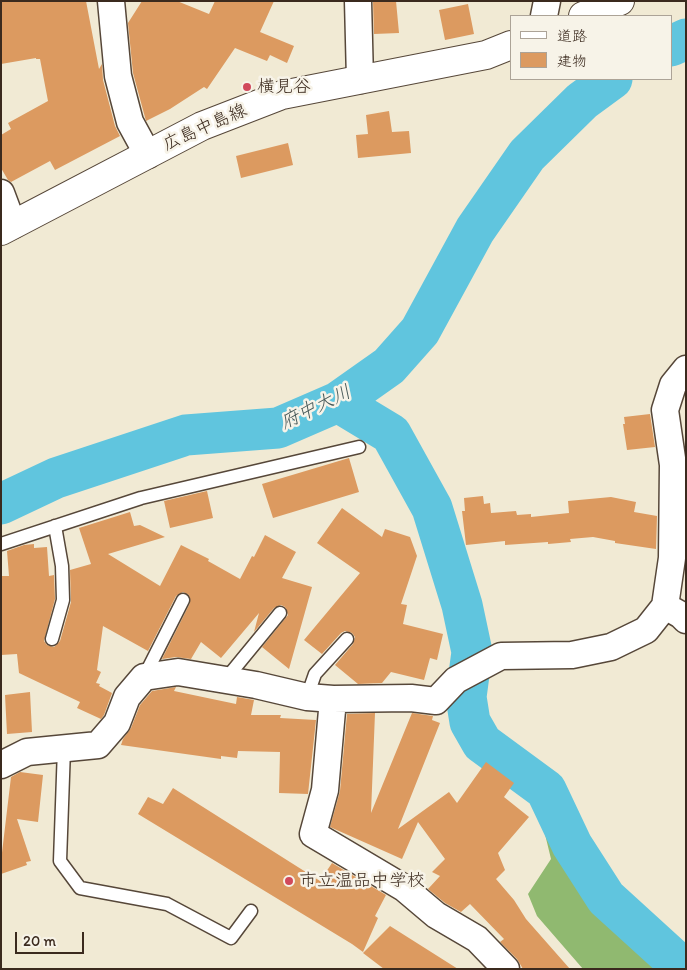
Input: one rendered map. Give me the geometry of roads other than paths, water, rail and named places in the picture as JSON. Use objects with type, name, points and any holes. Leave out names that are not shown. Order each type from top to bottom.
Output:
[{"type":"main road","points":[[585,15],[620,1]]},
{"type":"main road","name":"広島中島線","points":[[7,228],[202,126],[282,95],[486,55],[510,45]]},
{"type":"street","points":[[111,1],[118,76],[130,122],[148,155]]},
{"type":"street","points":[[358,1],[360,80]]},
{"type":"street","points":[[544,15],[547,1]]},
{"type":"street","points":[[1,193],[7,228]]},
{"type":"street","points":[[1,764],[27,752],[98,745],[117,723],[128,697],[144,676],[178,672],[256,685],[307,698],[412,698],[436,701],[456,680],[501,656],[572,655],[611,647],[646,630],[675,613],[672,558],[673,465],[664,410],[673,385],[686,369]]},
{"type":"street","points":[[332,699],[325,790],[313,834],[404,888],[436,915],[477,939],[506,969]]},
{"type":"lane","points":[[1,544],[141,498],[359,447]]},
{"type":"lane","points":[[52,638],[63,600],[62,566],[55,526]]},
{"type":"lane","points":[[144,676],[183,600]]},
{"type":"lane","points":[[225,680],[280,613]]},
{"type":"lane","points":[[307,698],[315,674],[347,639]]},
{"type":"lane","points":[[64,748],[60,861],[80,888],[167,904],[231,938],[251,912]]},
{"type":"waterway","name":"府中大川","points":[[672,46],[686,39]]},
{"type":"waterway","name":"府中大川","points":[[1,504],[56,478],[186,435],[278,428],[338,402],[389,366],[420,331],[475,230],[527,155],[582,101],[611,80]]},
{"type":"waterway","points":[[338,402],[391,434],[432,508],[462,605],[472,652],[466,697],[470,722],[482,743],[546,790],[572,845],[606,898],[684,969]]},
{"type":"place","name":"横見谷","points":[[247,87]]},
{"type":"place","name":"市立温品中学校","points":[[289,881]]}]
